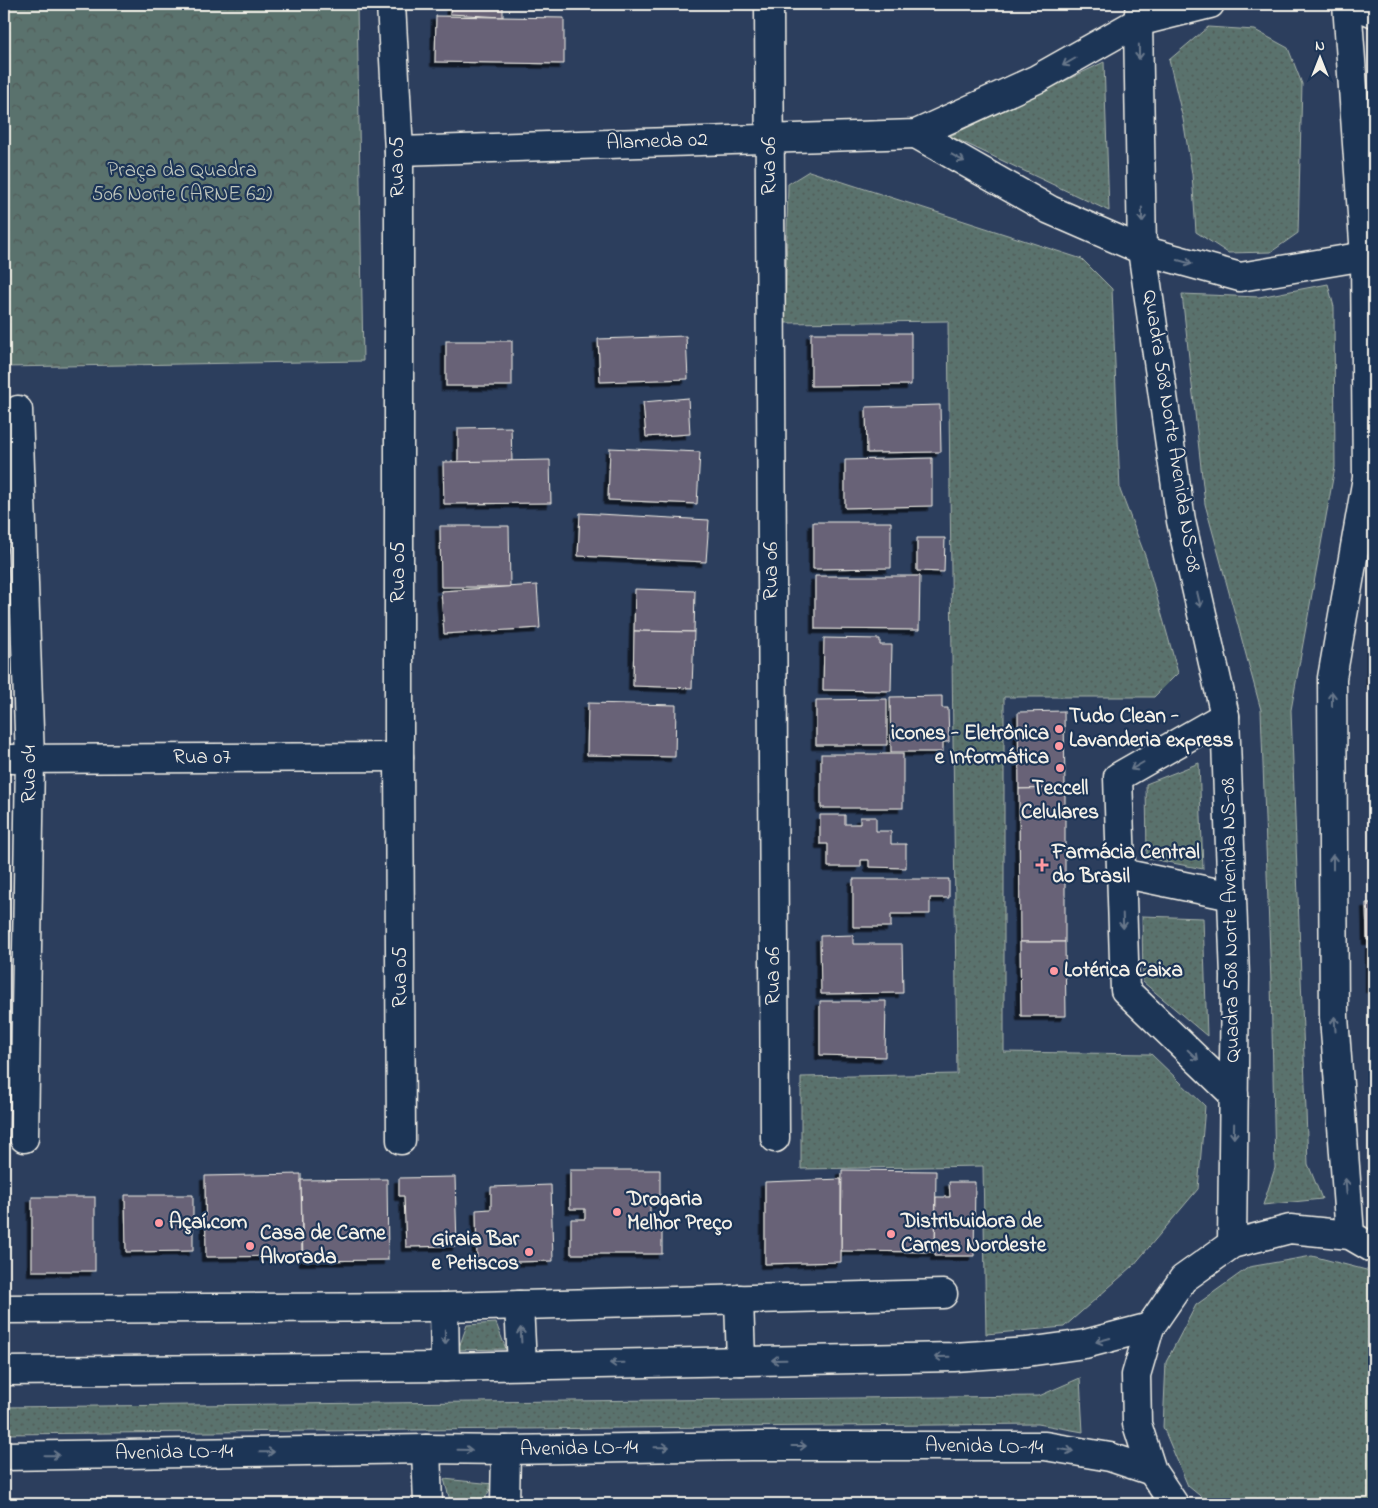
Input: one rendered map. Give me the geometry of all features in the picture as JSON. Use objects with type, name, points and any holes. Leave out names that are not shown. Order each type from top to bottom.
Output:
[{"type":"street","name":"Rua 05","points":[[391,4],[399,151],[399,757],[402,1140]]},
{"type":"street","name":"Rua 06","points":[[770,4],[775,1138]]},
{"type":"street","points":[[916,134],[1037,80],[1139,13],[1210,4]]},
{"type":"street","points":[[1348,4],[1369,254],[1367,478],[1332,678],[1334,1017],[1350,1235]]},
{"type":"street","points":[[1353,4],[1374,13]]},
{"type":"street","name":"Quadra 508 Norte Avenida NS-08","points":[[1139,13],[1142,250],[1181,521],[1225,716],[1235,977],[1232,1244]]},
{"type":"street","name":"Alameda 02","points":[[399,151],[916,134]]},
{"type":"street","points":[[916,134],[1050,210],[1142,250],[1240,277],[1369,254]]},
{"type":"street","name":"Rua 04","points":[[18,410],[30,759],[24,1138]]},
{"type":"street","points":[[1225,716],[1118,777],[1125,990],[1234,1095]]},
{"type":"street","name":"Rua 07","points":[[4,759],[399,757]]},
{"type":"street","points":[[1121,873],[1232,896]]},
{"type":"street","points":[[1174,1504],[1152,1471],[1137,1424],[1136,1375],[1150,1327],[1184,1279],[1232,1244],[1290,1229],[1350,1235],[1374,1248]]},
{"type":"street","points":[[4,1309],[444,1307],[943,1294]]},
{"type":"street","points":[[739,1299],[741,1361]]},
{"type":"street","points":[[519,1305],[522,1365]]},
{"type":"street","points":[[444,1307],[445,1367]]},
{"type":"street","points":[[4,1371],[445,1367],[954,1356],[1027,1352],[1085,1344],[1150,1327]]},
{"type":"street","name":"Avenida LO-14","points":[[4,1456],[426,1449],[1045,1446],[1110,1457],[1152,1471]]},
{"type":"street","points":[[426,1449],[428,1504]]},
{"type":"street","points":[[505,1504],[506,1450]]},
{"type":"green space","name":"Praça da Quadra 506 Norte (ARNE 62)","points":[[4,4],[357,4],[363,361],[4,367]]},
{"type":"green space","points":[[1208,27],[1255,30],[1288,48],[1302,84],[1298,233],[1271,252],[1228,253],[1196,232],[1192,174],[1183,119],[1169,60]]},
{"type":"green space","points":[[1104,62],[1109,211],[950,136]]},
{"type":"green space","points":[[809,171],[1082,259],[1112,289],[1120,490],[1146,558],[1178,673],[1154,697],[1004,697],[1004,1052],[1151,1054],[1205,1106],[1198,1189],[1133,1266],[1064,1327],[986,1334],[983,1166],[801,1169],[801,1077],[957,1074],[948,321],[785,323],[788,184]]},
{"type":"green space","points":[[1328,284],[1334,307],[1335,467],[1291,710],[1308,1164],[1322,1199],[1263,1205],[1275,1168],[1271,982],[1261,710],[1205,504],[1182,294],[1259,297]]},
{"type":"green space","points":[[1199,763],[1203,869],[1147,858],[1146,784]]},
{"type":"green space","points":[[1142,916],[1203,918],[1207,1036],[1143,982]]},
{"type":"green space","points":[[1312,1256],[1374,1272],[1374,1504],[1210,1504],[1188,1486],[1163,1427],[1166,1362],[1196,1305],[1249,1267]]},
{"type":"green space","points":[[496,1323],[506,1349],[458,1350],[467,1325]]},
{"type":"green space","points":[[1080,1378],[1083,1432],[1038,1424],[4,1434],[4,1407],[1039,1396]]},
{"type":"green space","points":[[444,1479],[493,1484],[482,1504],[451,1504]]},
{"type":"building","points":[[451,4],[503,4],[503,17],[450,14]]},
{"type":"building","points":[[436,16],[564,18],[564,64],[435,62]]},
{"type":"building","points":[[811,333],[911,333],[911,385],[811,386]]},
{"type":"building","points":[[686,336],[688,379],[600,382],[598,339]]},
{"type":"building","points":[[446,341],[512,341],[512,386],[446,386]]},
{"type":"building","points":[[688,398],[690,434],[646,437],[643,402]]},
{"type":"building","points":[[940,405],[941,452],[867,453],[866,407]]},
{"type":"building","points":[[511,427],[512,461],[458,462],[458,428]]},
{"type":"building","points":[[610,448],[700,452],[697,504],[608,500]]},
{"type":"building","points":[[932,458],[932,506],[845,508],[845,460]]},
{"type":"building","points":[[550,460],[551,503],[444,504],[443,462]]},
{"type":"building","points":[[580,513],[709,520],[706,562],[578,556]]},
{"type":"building","points":[[813,522],[891,522],[891,568],[813,569]]},
{"type":"building","points":[[440,526],[509,526],[510,587],[441,587]]},
{"type":"building","points":[[917,538],[945,538],[944,572],[917,571]]},
{"type":"building","points":[[815,576],[920,576],[919,630],[815,629]]},
{"type":"building","points":[[537,585],[540,628],[444,634],[441,591]]},
{"type":"building","points":[[635,589],[695,591],[694,632],[634,631]]},
{"type":"building","points":[[634,631],[694,632],[692,688],[633,686]]},
{"type":"building","points":[[824,638],[880,639],[880,645],[892,645],[891,691],[823,690]]},
{"type":"building","points":[[1371,646],[1374,646],[1374,682],[1371,682]]},
{"type":"building","points":[[942,696],[942,708],[948,708],[949,742],[943,742],[943,752],[891,752],[890,697]]},
{"type":"building","points":[[887,699],[887,745],[816,745],[816,700]]},
{"type":"building","points":[[588,703],[676,705],[675,757],[587,755]]},
{"type":"building","points":[[1064,711],[1065,788],[1019,789],[1018,712]]},
{"type":"building","points":[[821,754],[903,754],[903,808],[821,808]]},
{"type":"building","name":"Farmácia Central do Brasil","points":[[1065,788],[1065,942],[1020,942],[1019,789]]},
{"type":"building","points":[[820,815],[845,815],[845,824],[860,824],[860,817],[876,817],[876,831],[891,831],[891,844],[906,844],[906,868],[869,867],[869,860],[861,860],[861,867],[828,867],[828,844],[820,844]]},
{"type":"building","points":[[853,879],[949,879],[949,898],[930,898],[930,914],[891,914],[891,927],[853,927]]},
{"type":"building","points":[[1366,903],[1374,903],[1374,940],[1367,940]]},
{"type":"building","points":[[853,935],[853,944],[902,944],[903,993],[821,994],[820,936]]},
{"type":"building","points":[[1020,942],[1065,942],[1066,1016],[1021,1016]]},
{"type":"building","points":[[1370,944],[1374,944],[1374,988],[1370,988]]},
{"type":"building","points":[[820,1001],[886,1001],[885,1057],[820,1055]]},
{"type":"building","name":"Drogaria Melhor Preço","points":[[570,1170],[660,1170],[660,1203],[650,1203],[650,1216],[662,1216],[662,1254],[571,1254],[571,1219],[585,1219],[585,1209],[570,1209]]},
{"type":"building","points":[[842,1170],[936,1171],[935,1252],[841,1251]]},
{"type":"building","points":[[301,1174],[302,1256],[206,1257],[205,1176]]},
{"type":"building","points":[[455,1177],[457,1246],[406,1247],[404,1196],[399,1196],[399,1178]]},
{"type":"building","points":[[387,1179],[388,1260],[303,1261],[301,1180]]},
{"type":"building","points":[[841,1179],[841,1262],[765,1264],[765,1182]]},
{"type":"building","points":[[949,1182],[975,1182],[974,1256],[935,1256],[936,1197],[950,1197]]},
{"type":"building","points":[[551,1185],[553,1261],[477,1263],[476,1210],[491,1209],[491,1187]]},
{"type":"building","points":[[5,1186],[5,1265],[4,1265]]},
{"type":"building","name":"Açaí.com","points":[[125,1195],[193,1195],[193,1251],[126,1252]]},
{"type":"building","points":[[32,1197],[95,1197],[95,1271],[32,1271]]},
{"type":"place","name":"Tudo Clean - Lavanderia express","points":[[1059,729]]},
{"type":"place","name":"icones - Eletrônica e Informática","points":[[1059,746]]},
{"type":"place","name":"Teccell Celulares","points":[[1060,768]]},
{"type":"place","name":"Farmácia Central do Brasil","points":[[1042,865]]},
{"type":"place","name":"Lotérica Caixa","points":[[1054,971]]},
{"type":"place","name":"Drogaria Melhor Preço","points":[[617,1212]]},
{"type":"place","name":"Açaí.com","points":[[159,1223]]},
{"type":"place","name":"Distribuidora de Carnes Nordeste","points":[[891,1234]]},
{"type":"place","name":"Casa de Carne Alvorada","points":[[250,1246]]},
{"type":"place","name":"Giraia Bar e Petiscos","points":[[529,1252]]}]
